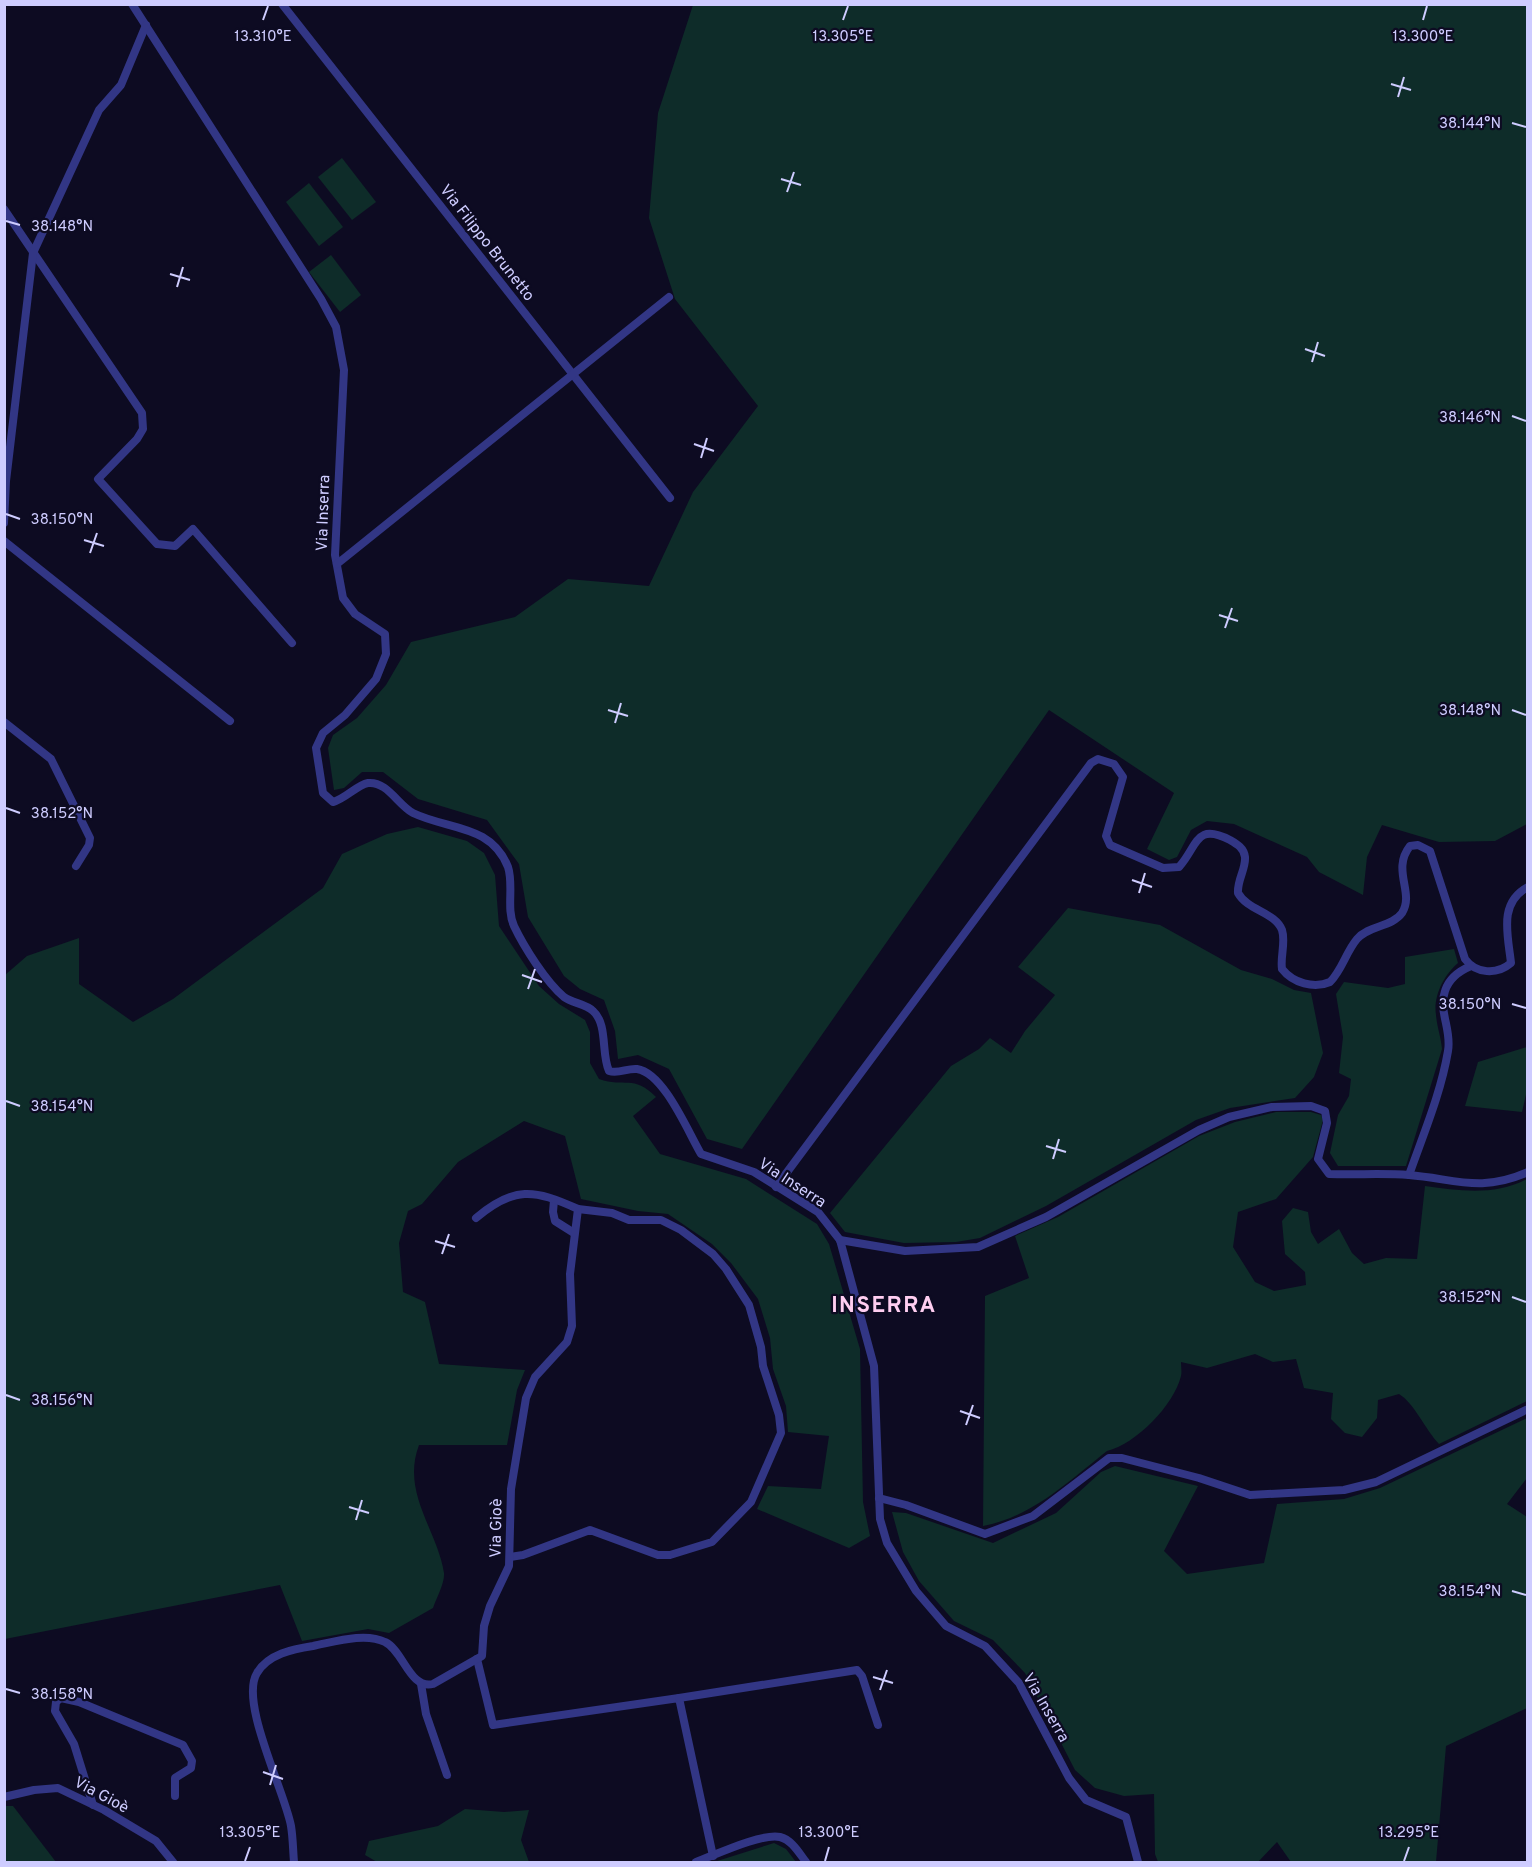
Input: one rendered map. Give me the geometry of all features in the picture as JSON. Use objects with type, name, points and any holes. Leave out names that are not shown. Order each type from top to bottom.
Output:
[{"type":"street","name":"Via Inserra","points":[[132,4],[321,299],[336,327],[344,370],[335,555],[343,598],[355,614],[385,634],[387,654],[376,679],[345,715],[323,733],[316,748],[323,793],[333,802],[344,799],[367,783],[378,784],[412,812],[472,830],[492,843],[508,868],[513,924],[549,982],[566,998],[594,1011],[600,1025],[604,1061],[609,1071],[620,1074],[635,1069],[650,1074],[667,1094],[701,1154],[754,1172],[818,1212],[840,1240],[874,1366],[880,1519],[887,1543],[916,1591],[946,1626],[985,1646],[1019,1683],[1069,1778],[1086,1800],[1126,1817],[1138,1863]]},
{"type":"street","name":"Via Filippo Brunetto","points":[[282,4],[670,498]]},
{"type":"street","points":[[4,523],[33,253],[99,110],[121,85],[146,26]]},
{"type":"street","points":[[4,209],[142,413],[142,429],[136,439],[98,479],[157,544],[175,546],[193,529],[292,643]]},
{"type":"street","points":[[337,564],[669,297]]},
{"type":"street","points":[[4,542],[230,721]]},
{"type":"street","points":[[4,722],[51,759],[90,838],[89,845],[76,866]]},
{"type":"street","points":[[776,1186],[1091,763],[1098,759],[1114,764],[1123,777],[1106,836],[1110,846],[1163,868],[1172,869],[1179,867],[1194,843],[1206,833],[1216,833],[1236,843],[1244,851],[1246,860],[1238,893],[1247,906],[1276,922],[1282,930],[1282,969],[1296,981],[1311,985],[1330,982],[1358,938],[1368,930],[1394,920],[1402,912],[1406,899],[1402,859],[1410,846],[1418,845],[1430,851],[1465,959],[1471,966],[1488,972],[1506,967],[1511,963],[1507,915],[1516,893],[1527,887]]},
{"type":"street","points":[[1410,1175],[1435,1102],[1449,1049],[1449,1033],[1442,1006],[1445,990],[1459,971],[1471,966]]},
{"type":"street","points":[[840,1240],[905,1251],[978,1247],[1046,1217],[1199,1130],[1229,1117],[1272,1107],[1311,1106],[1325,1111],[1327,1124],[1318,1159],[1329,1174],[1410,1175],[1456,1184],[1477,1184],[1510,1180],[1527,1172]]},
{"type":"street","points":[[476,1218],[489,1207],[512,1196],[528,1192],[578,1209],[612,1213],[630,1220],[661,1220],[681,1230],[713,1254],[726,1269],[749,1305],[761,1347],[763,1366],[779,1415],[781,1432],[751,1502],[712,1542],[670,1555],[658,1555],[590,1530],[524,1556],[510,1557]]},
{"type":"street","points":[[554,1200],[555,1221],[574,1233]]},
{"type":"street","name":"Via Gioè","points":[[477,1659],[482,1656],[484,1648],[484,1626],[490,1606],[509,1566],[511,1489],[529,1387],[535,1377],[567,1342],[572,1326],[570,1274],[578,1209]]},
{"type":"street","points":[[879,1498],[906,1505],[986,1534],[1016,1524],[1042,1511],[1109,1458],[1122,1458],[1199,1478],[1250,1495],[1344,1490],[1376,1482],[1527,1409]]},
{"type":"street","points":[[294,1863],[291,1826],[268,1756],[252,1695],[256,1674],[263,1665],[286,1652],[368,1637],[387,1642],[421,1684],[426,1714],[447,1775]]},
{"type":"street","points":[[421,1684],[432,1684],[477,1659],[494,1725],[857,1670],[862,1676],[878,1725]]},
{"type":"street","points":[[93,1805],[70,1735],[55,1711],[56,1702],[61,1698],[80,1702],[183,1745],[192,1761],[191,1768],[175,1778],[175,1796]]},
{"type":"street","points":[[679,1698],[713,1856]]},
{"type":"street","name":"Via Gioè","points":[[4,1797],[34,1790],[58,1788],[156,1841],[173,1863]]},
{"type":"street","points":[[696,1863],[765,1838],[780,1837],[790,1842],[807,1863]]},
{"type":"green space","points":[[693,5],[1527,5],[1527,824],[1495,841],[1439,842],[1382,825],[1367,857],[1363,895],[1319,872],[1307,857],[1234,824],[1207,821],[1191,830],[1177,857],[1169,860],[1147,849],[1174,793],[1049,710],[742,1149],[707,1139],[669,1069],[638,1055],[618,1059],[615,1031],[604,1000],[580,989],[564,976],[528,917],[519,864],[487,820],[418,799],[383,772],[362,772],[344,788],[334,790],[328,748],[333,735],[357,718],[386,685],[411,642],[515,617],[568,579],[649,586],[693,492],[758,406],[675,299],[649,218],[658,113]]},
{"type":"green space","points":[[342,158],[376,202],[352,220],[318,177]]},
{"type":"green space","points":[[309,183],[343,227],[319,246],[286,202]]},
{"type":"green space","points":[[331,255],[361,295],[340,312],[309,272]]},
{"type":"green space","points":[[418,827],[467,841],[484,853],[495,875],[499,926],[539,986],[559,1004],[585,1020],[590,1032],[590,1063],[599,1079],[635,1084],[656,1097],[633,1116],[660,1154],[746,1179],[817,1224],[829,1244],[860,1349],[863,1502],[870,1536],[849,1548],[757,1509],[768,1486],[821,1489],[829,1436],[788,1432],[786,1406],[773,1369],[770,1338],[758,1299],[731,1263],[712,1244],[668,1214],[638,1211],[581,1199],[565,1136],[524,1121],[458,1162],[422,1204],[408,1211],[399,1243],[403,1292],[425,1302],[439,1364],[525,1370],[517,1390],[507,1445],[419,1445],[414,1479],[417,1495],[435,1541],[444,1573],[442,1586],[433,1608],[389,1633],[368,1629],[302,1641],[280,1585],[5,1639],[5,975],[27,956],[79,938],[79,984],[133,1022],[173,999],[323,888],[342,854],[387,834]]},
{"type":"green space","points":[[1068,908],[1160,925],[1241,970],[1272,979],[1294,990],[1311,993],[1323,1053],[1314,1077],[1295,1098],[1230,1108],[1196,1120],[1046,1206],[980,1238],[956,1242],[904,1243],[845,1232],[830,1213],[951,1066],[979,1049],[990,1038],[1011,1053],[1025,1031],[1055,995],[1018,967]]},
{"type":"green space","points":[[1454,949],[1458,963],[1444,980],[1436,1001],[1442,1049],[1406,1166],[1338,1166],[1330,1153],[1338,1115],[1349,1096],[1351,1079],[1339,1073],[1343,1037],[1336,994],[1344,982],[1388,988],[1405,984],[1405,957]]},
{"type":"green space","points":[[1527,1047],[1527,1090],[1522,1112],[1465,1106],[1478,1062]]},
{"type":"green space","points":[[1276,1112],[1311,1112],[1321,1115],[1323,1120],[1313,1157],[1276,1199],[1238,1212],[1233,1247],[1255,1282],[1274,1291],[1306,1285],[1305,1272],[1285,1254],[1282,1221],[1293,1208],[1308,1212],[1311,1232],[1318,1244],[1339,1229],[1352,1253],[1364,1264],[1386,1258],[1417,1259],[1425,1186],[1477,1191],[1502,1188],[1527,1179],[1527,1401],[1439,1444],[1410,1404],[1399,1394],[1378,1400],[1377,1418],[1362,1437],[1345,1433],[1331,1419],[1333,1393],[1304,1388],[1296,1359],[1273,1362],[1255,1354],[1207,1368],[1181,1362],[1181,1376],[1171,1399],[1141,1432],[1118,1447],[1107,1451],[1064,1486],[1034,1506],[1018,1515],[983,1526],[985,1296],[1029,1278],[1015,1236],[1058,1217],[1199,1136],[1235,1122]]},
{"type":"green space","points":[[1527,1418],[1527,1478],[1507,1504],[1527,1517],[1527,1708],[1446,1746],[1436,1862],[1291,1862],[1277,1842],[1258,1862],[1158,1862],[1155,1854],[1154,1794],[1124,1796],[1095,1788],[1075,1770],[1025,1673],[993,1640],[954,1621],[919,1581],[903,1552],[892,1512],[906,1513],[993,1543],[1056,1513],[1101,1472],[1115,1466],[1198,1486],[1164,1551],[1187,1574],[1264,1563],[1277,1504],[1344,1499],[1380,1488]]},
{"type":"green space","points":[[5,1806],[13,1806],[56,1862],[5,1862]]},
{"type":"green space","points":[[465,1809],[504,1812],[529,1810],[521,1840],[529,1862],[377,1862],[365,1855],[369,1841],[438,1826]]},
{"type":"green space","points":[[774,1843],[786,1849],[796,1862],[714,1862]]},
{"type":"district","name":"INSERRA","points":[[884,1304]]}]
